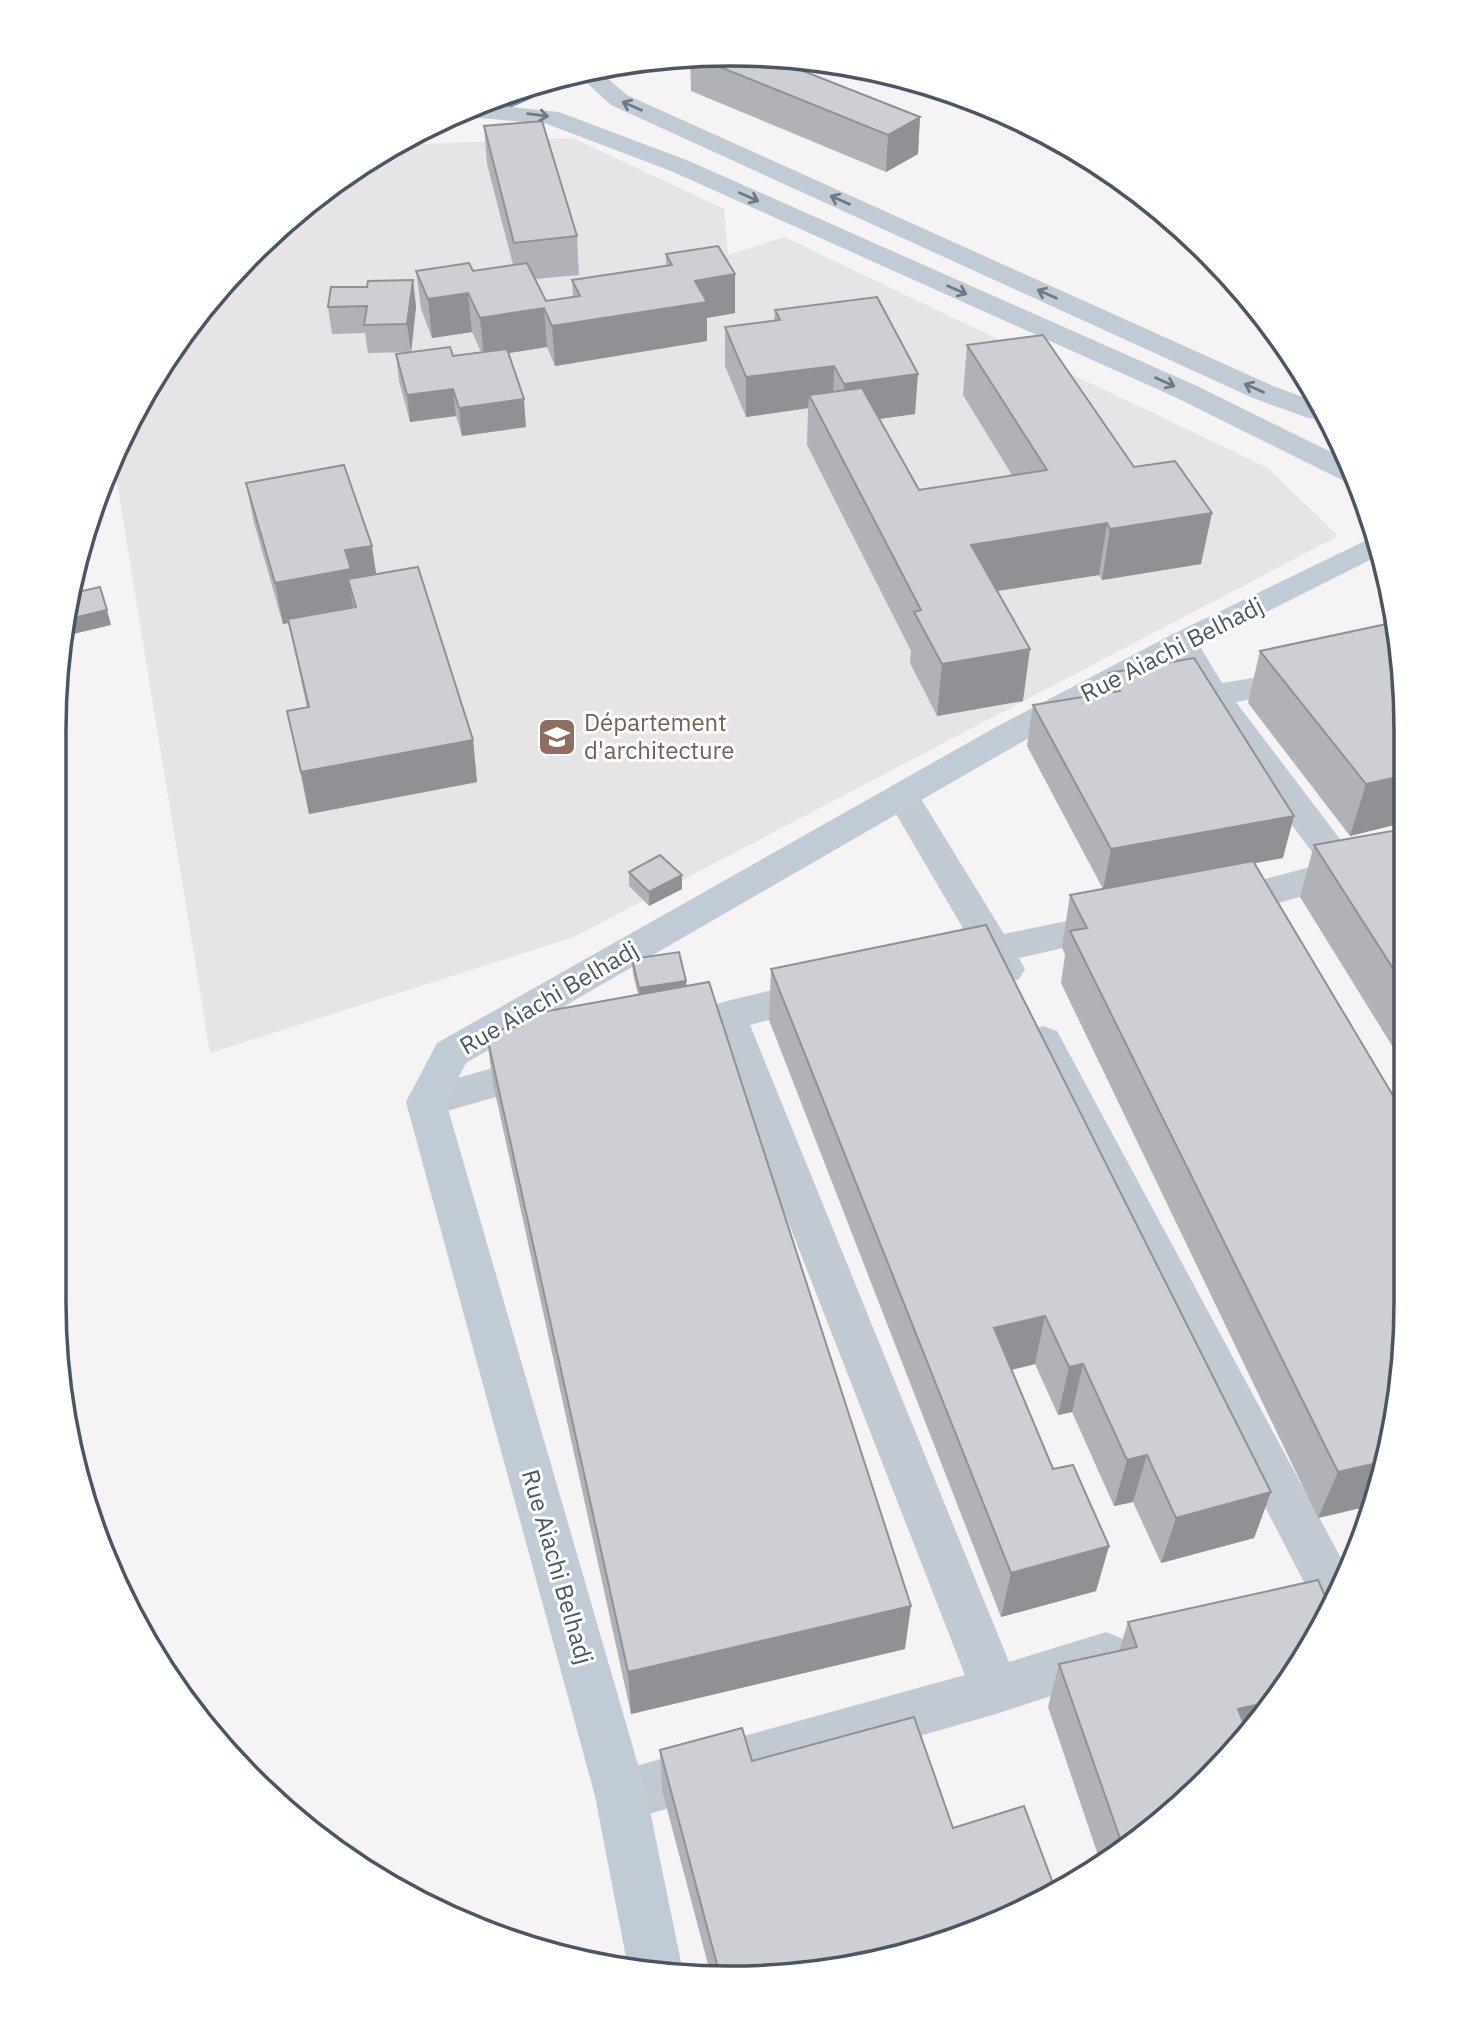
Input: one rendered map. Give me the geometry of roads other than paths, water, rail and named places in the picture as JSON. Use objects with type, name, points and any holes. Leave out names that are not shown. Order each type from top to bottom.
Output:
[{"type":"main road","points":[[596,80],[619,100],[1250,386],[1312,410]]},
{"type":"main road","points":[[490,112],[551,117],[680,166],[1187,392],[1340,468]]},
{"type":"main road","name":"Rue Aiachi Belhadj","points":[[654,1961],[621,1797],[425,1102],[451,1053],[1008,735],[1182,642],[1369,549]]},
{"type":"street","points":[[1182,642],[1213,695],[1344,869]]},
{"type":"street","points":[[1213,695],[1334,675]]},
{"type":"street","points":[[903,797],[995,948],[1325,1590]]},
{"type":"street","points":[[1185,910],[1253,897],[1344,869],[1391,860]]},
{"type":"street","points":[[1253,897],[1276,930]]},
{"type":"street","points":[[914,968],[995,948],[1144,918]]},
{"type":"street","points":[[635,1042],[848,985]]},
{"type":"street","points":[[727,1016],[996,1690]]},
{"type":"street","points":[[425,1102],[583,1057]]},
{"type":"street","points":[[621,1797],[996,1690],[1143,1644]]},
{"type":"place","name":"Département d'architecture","points":[[557,737]]}]
